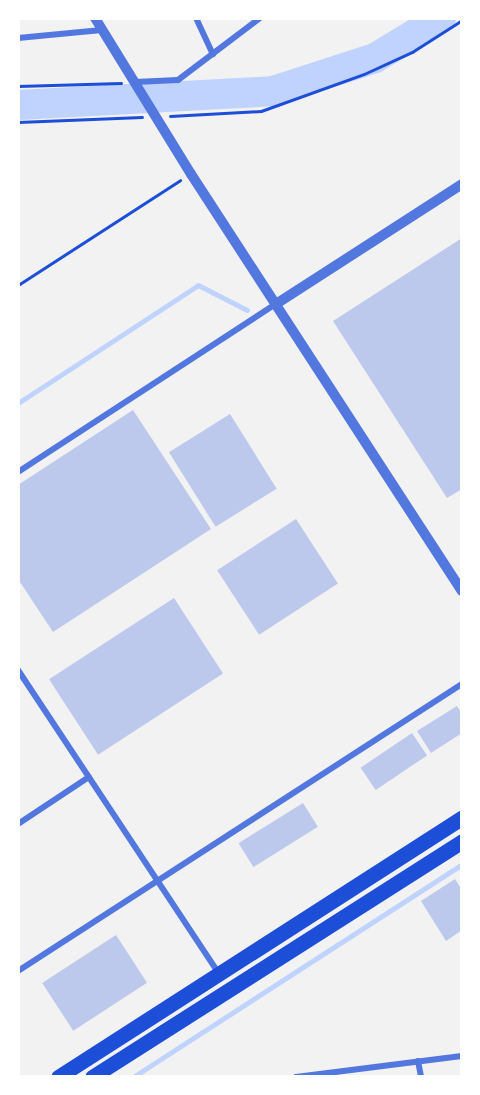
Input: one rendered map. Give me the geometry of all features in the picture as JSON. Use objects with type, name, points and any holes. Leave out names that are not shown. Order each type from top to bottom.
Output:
[{"type":"highway","points":[[58,1077],[462,818]]},
{"type":"highway","points":[[92,1077],[462,841]]},
{"type":"street","points":[[95,18],[191,174],[462,591]]},
{"type":"street","points":[[196,18],[213,54]]},
{"type":"street","points":[[136,84],[178,80],[260,18]]},
{"type":"street","points":[[18,38],[102,30]]},
{"type":"street","points":[[18,472],[462,183]]},
{"type":"street","points":[[18,670],[219,974]]},
{"type":"street","points":[[18,971],[462,684]]},
{"type":"street","points":[[18,824],[89,777]]},
{"type":"street","points":[[296,1077],[462,1056]]},
{"type":"street","points":[[418,1061],[421,1077]]},
{"type":"path","points":[[18,122],[154,114],[261,111],[364,74],[412,52],[462,20]]},
{"type":"path","points":[[18,86],[136,84]]},
{"type":"path","points":[[18,285],[191,174]]},
{"type":"building","points":[[462,238],[462,489],[447,498],[333,321]]},
{"type":"building","points":[[133,410],[211,529],[53,632],[18,579],[18,485]]},
{"type":"building","points":[[230,414],[277,489],[216,527],[169,452]]},
{"type":"building","points":[[296,519],[338,584],[259,635],[217,570]]},
{"type":"building","points":[[174,598],[223,673],[98,755],[49,679]]},
{"type":"building","points":[[457,706],[462,714],[462,733],[431,753],[417,731]]},
{"type":"building","points":[[412,733],[427,755],[376,790],[361,768]]},
{"type":"building","points":[[303,803],[318,827],[253,867],[239,843]]},
{"type":"building","points":[[455,879],[462,890],[462,930],[446,941],[421,901]]},
{"type":"building","points":[[116,935],[147,983],[73,1031],[42,983]]},
{"type":"waterway","points":[[18,105],[273,91],[375,58],[441,18]]},
{"type":"waterway","points":[[18,403],[198,285],[247,310]]},
{"type":"waterway","points":[[133,1077],[462,864]]}]
